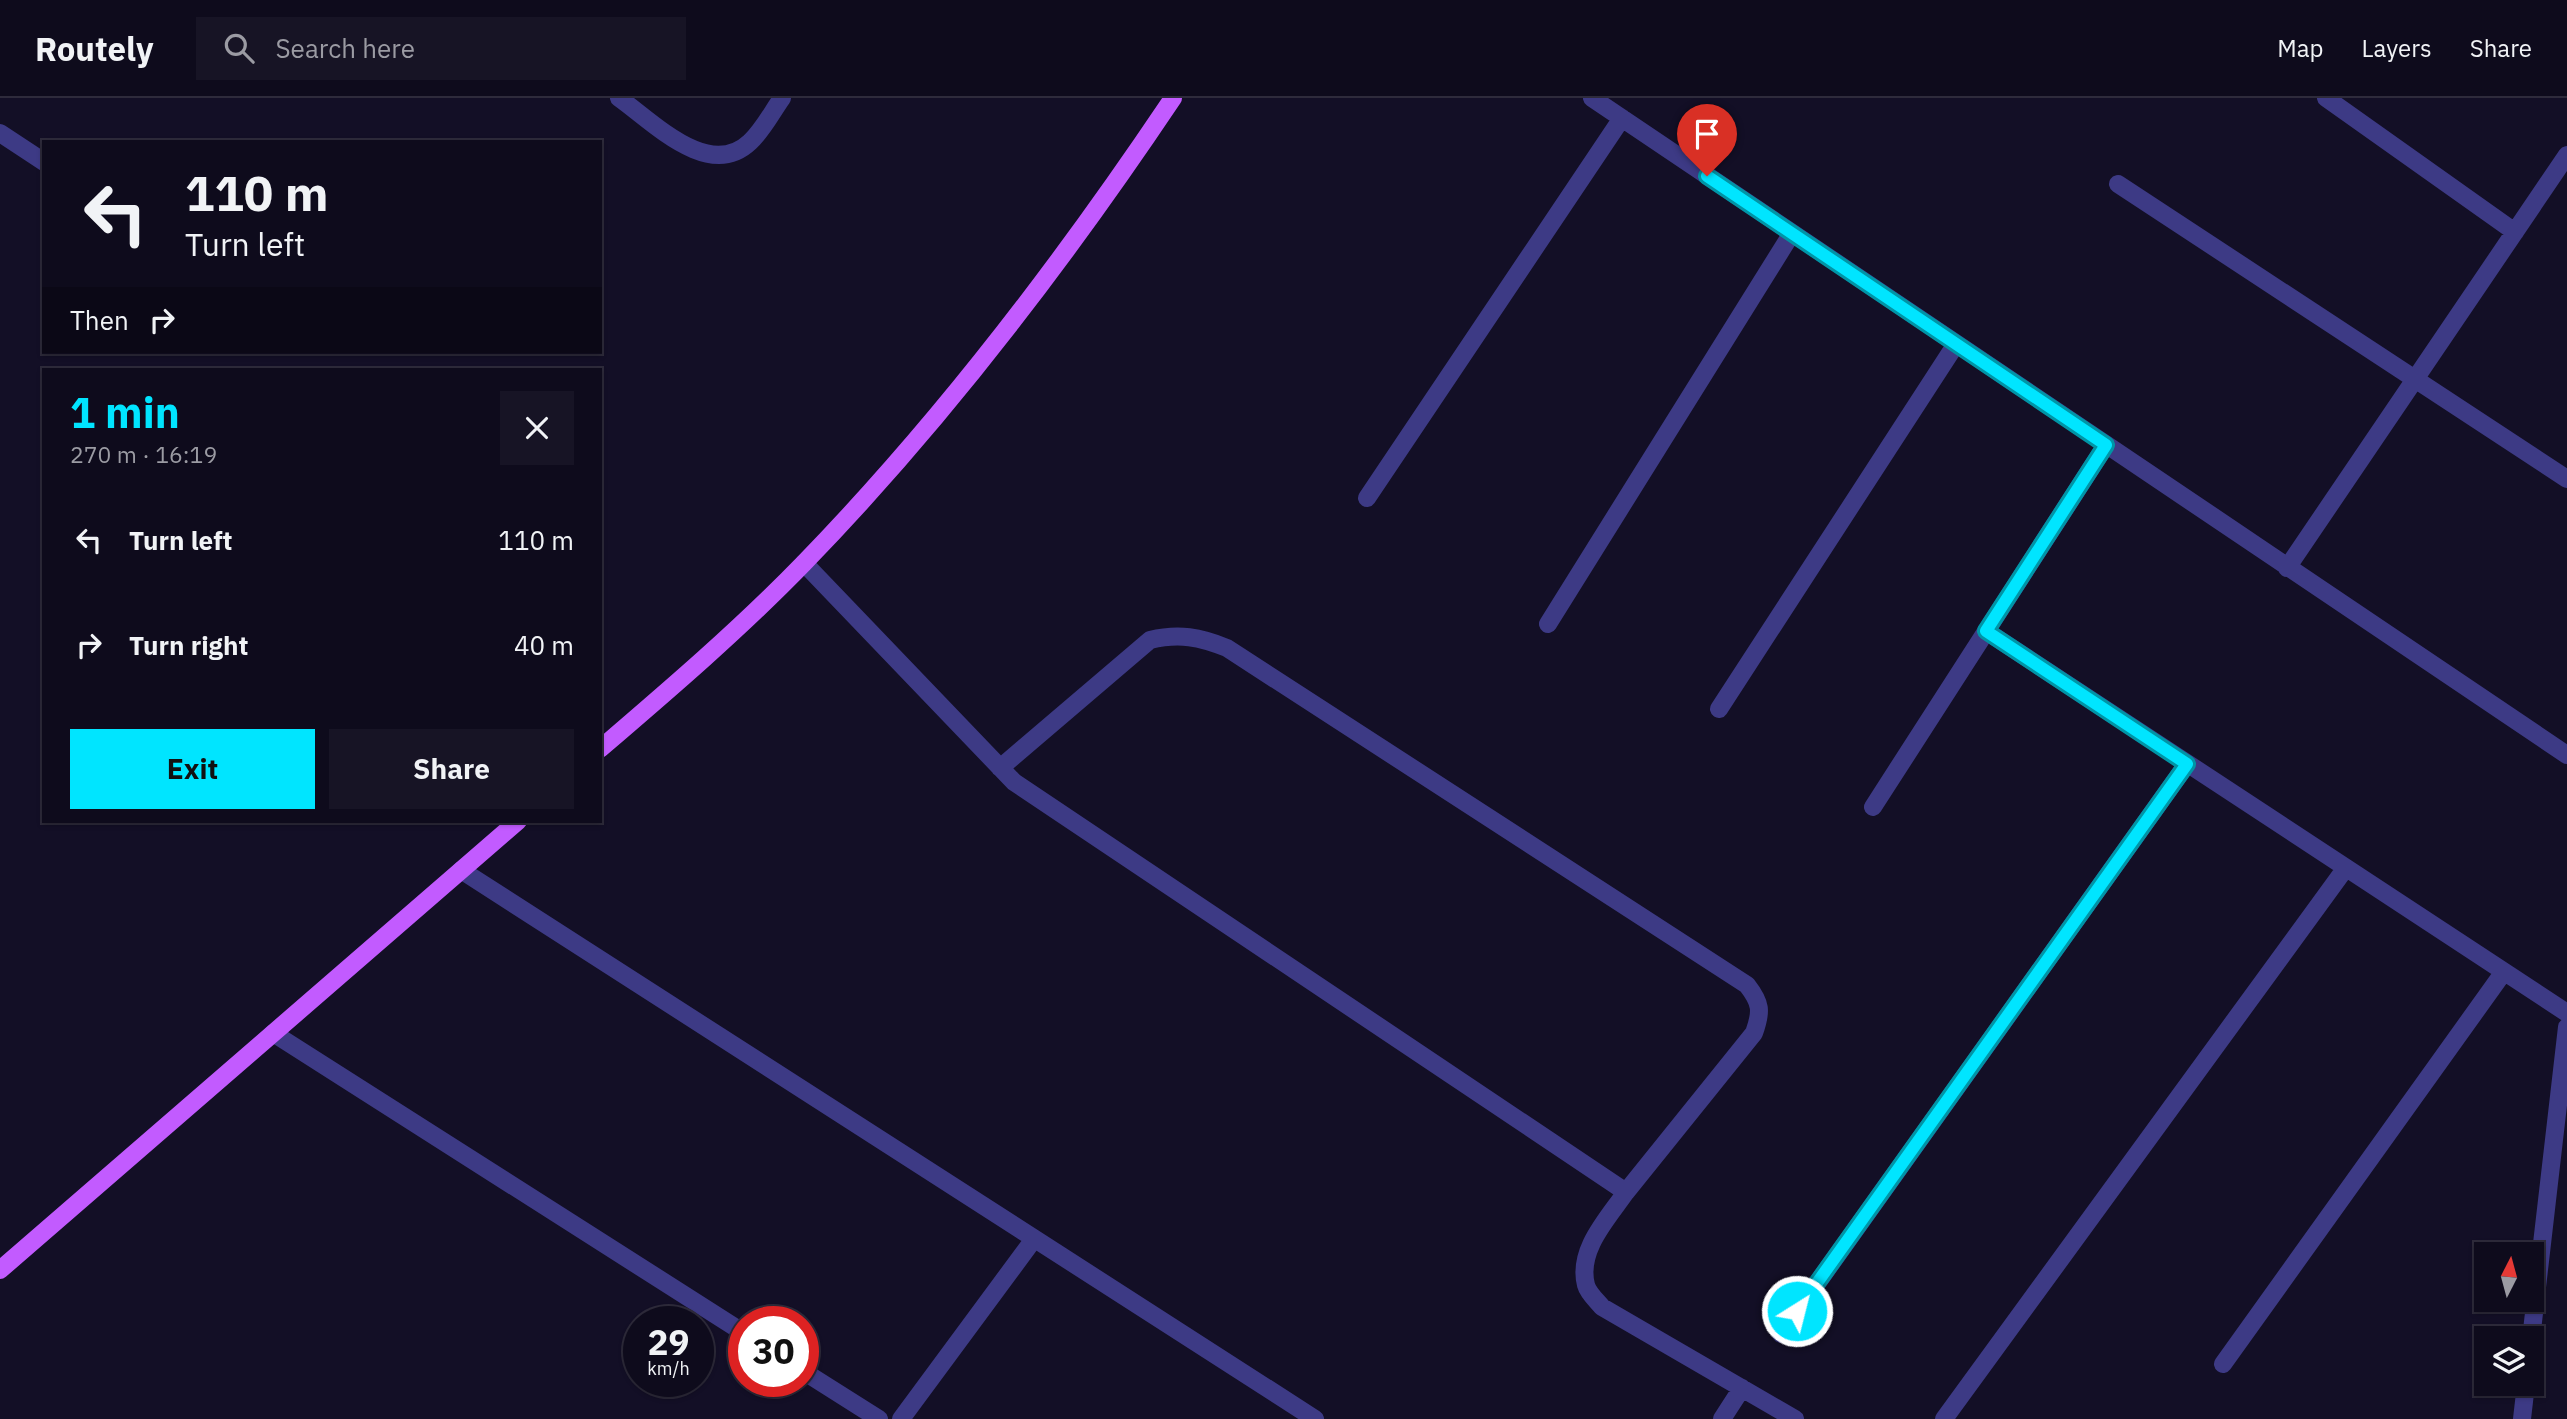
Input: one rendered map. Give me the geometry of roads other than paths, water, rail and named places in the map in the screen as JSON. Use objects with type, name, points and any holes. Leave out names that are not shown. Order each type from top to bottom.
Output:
[{"type":"main road","points":[[602,747],[721,642],[804,563],[954,394],[1109,193],[1173,98]]},
{"type":"main road","points":[[0,1270],[516,823]]},
{"type":"street","points":[[619,98],[687,146],[709,155],[730,154],[750,142],[782,98]]},
{"type":"street","points":[[1592,98],[2567,755]]},
{"type":"street","points":[[2326,98],[2515,232]]},
{"type":"street","points":[[1367,498],[1622,118]]},
{"type":"street","points":[[0,133],[42,161]]},
{"type":"street","points":[[2287,568],[2567,155]]},
{"type":"street","points":[[2118,184],[2567,479]]},
{"type":"street","points":[[1548,624],[1792,233]]},
{"type":"street","points":[[1718,709],[1955,344]]},
{"type":"street","points":[[1873,807],[2106,445]]},
{"type":"street","points":[[804,563],[1014,782],[1626,1192]]},
{"type":"street","points":[[1986,631],[2502,973],[2567,1013]]},
{"type":"street","points":[[1000,768],[1150,640],[1171,635],[1199,637],[1227,648],[1747,985],[1758,1000],[1761,1013],[1754,1033],[1626,1192],[1591,1243],[1585,1264],[1586,1287],[1602,1307],[1795,1419]]},
{"type":"street","points":[[1781,1334],[2187,764]]},
{"type":"street","points":[[1944,1419],[2345,869]]},
{"type":"street","points":[[461,870],[1315,1419]]},
{"type":"street","points":[[2222,1364],[2502,973]]},
{"type":"street","points":[[2532,1326],[2567,1027]]},
{"type":"street","points":[[273,1033],[728,1323]]},
{"type":"street","points":[[901,1419],[1034,1239]]},
{"type":"street","points":[[819,1381],[879,1419]]},
{"type":"street","points":[[1722,1419],[1742,1388]]},
{"type":"street","points":[[2522,1419],[2525,1396]]}]
